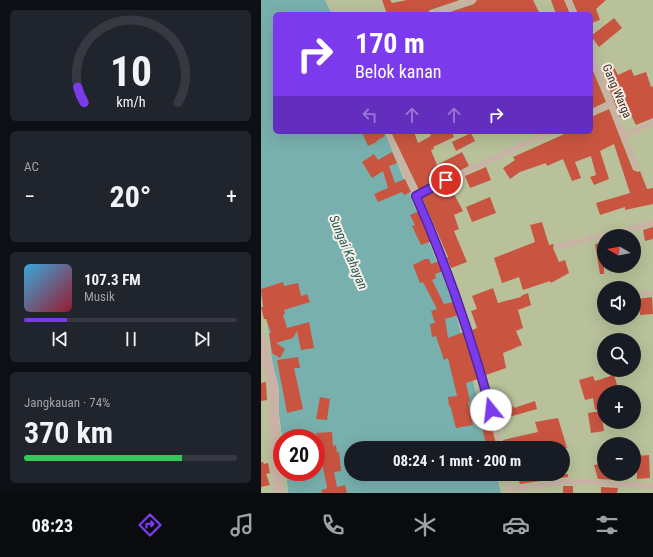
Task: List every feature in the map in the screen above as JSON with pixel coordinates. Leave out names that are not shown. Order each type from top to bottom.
[{"type":"street","points":[[261,338],[274,388],[274,422],[278,493]]},
{"type":"lane","points":[[437,12],[473,0]]},
{"type":"lane","points":[[568,0],[573,12]]},
{"type":"lane","name":"Gang Warga","points":[[593,60],[625,135],[637,168]]},
{"type":"lane","points":[[593,112],[611,104]]},
{"type":"lane","name":"Gang Warga","points":[[625,135],[653,122]]},
{"type":"lane","points":[[388,134],[439,247],[459,301],[499,441]]},
{"type":"lane","points":[[416,196],[446,180],[547,134]]},
{"type":"lane","points":[[557,247],[653,223]]},
{"type":"lane","points":[[641,295],[653,293]]},
{"type":"lane","points":[[507,481],[509,490],[515,492],[570,481],[653,486]]},
{"type":"green space","points":[[325,0],[653,0],[653,493],[501,493],[498,481],[570,481],[570,441],[488,441],[453,302],[386,134],[593,134],[593,12],[331,12]]},
{"type":"green space","points":[[261,296],[265,305],[281,429],[273,429],[273,481],[287,481],[288,493],[261,493]]},
{"type":"water","name":"Sungai Kahayan","points":[[261,0],[325,0],[331,12],[273,12],[273,134],[386,134],[453,302],[488,441],[344,441],[344,481],[498,481],[501,493],[288,493],[287,481],[325,481],[325,429],[281,429],[265,305],[261,296]]},
{"type":"building","points":[[382,0],[390,0],[392,3],[407,0],[460,0],[430,10],[428,12],[386,12]]},
{"type":"building","points":[[477,0],[533,0],[539,12],[450,12],[474,4]]},
{"type":"building","points":[[551,0],[564,0],[569,12],[555,12]]},
{"type":"building","points":[[572,0],[606,0],[596,9],[600,20],[593,22],[593,12],[577,12]]},
{"type":"building","points":[[614,18],[622,28],[599,47],[593,39],[593,34]]},
{"type":"building","points":[[612,64],[618,75],[631,69],[634,76],[646,72],[651,87],[653,86],[653,118],[636,125],[630,113],[620,117],[602,70]]},
{"type":"building","points":[[593,71],[606,102],[593,108]]},
{"type":"building","points":[[609,109],[633,170],[638,172],[640,171],[647,189],[653,188],[653,204],[625,210],[625,207],[600,215],[596,203],[630,193],[614,144],[600,151],[609,179],[594,185],[590,177],[596,175],[591,156],[575,162],[581,178],[572,181],[563,159],[547,166],[546,163],[520,172],[510,179],[503,168],[515,160],[513,157],[565,134],[593,134],[593,116]]},
{"type":"building","points":[[363,134],[384,134],[385,136],[376,141],[377,142],[368,146]]},
{"type":"building","points":[[392,134],[415,134],[418,143],[431,136],[430,134],[453,134],[454,137],[433,147],[434,149],[431,150],[437,165],[462,152],[469,166],[419,190]]},
{"type":"building","points":[[469,134],[472,134],[475,141],[456,151],[452,142]]},
{"type":"building","points":[[392,152],[397,163],[389,166],[395,183],[405,179],[411,192],[404,195],[402,192],[378,202],[374,194],[388,188],[383,171],[372,178],[362,162],[374,154],[378,160]]},
{"type":"building","points":[[486,167],[491,180],[470,188],[465,176]]},
{"type":"building","points":[[447,185],[451,195],[454,194],[463,211],[454,215],[459,229],[454,231],[467,262],[451,268],[447,258],[448,257],[422,197]]},
{"type":"building","points":[[490,197],[496,213],[472,222],[466,207]]},
{"type":"building","points":[[419,211],[432,241],[421,245],[412,226],[415,225],[410,215]]},
{"type":"building","points":[[542,222],[549,245],[554,244],[553,248],[559,262],[565,260],[569,273],[551,283],[550,281],[523,290],[519,277],[502,283],[494,258],[535,242],[530,225]]},
{"type":"building","points":[[653,227],[653,239],[645,241],[643,230]]},
{"type":"building","points":[[595,244],[597,244],[597,256]]},
{"type":"building","points":[[425,259],[429,259],[431,264],[440,261],[443,271],[435,274],[436,278],[432,280],[444,304],[454,302],[458,315],[445,319],[448,338],[464,332],[477,373],[478,379],[466,383],[473,425],[456,428],[450,405],[449,406],[448,397],[457,396],[448,358],[444,360],[436,336],[432,337],[430,324],[435,323],[431,311],[437,309],[423,282],[420,283],[413,265]]},
{"type":"building","points":[[283,282],[284,286],[298,283],[301,296],[307,294],[310,302],[284,310],[285,314],[283,315],[287,328],[309,322],[314,348],[301,350],[297,331],[293,338],[276,343],[285,349],[280,358],[272,353],[269,333],[271,333],[266,319],[264,319],[261,307],[263,307],[261,289]]},
{"type":"building","points":[[493,288],[498,303],[521,297],[528,293],[531,305],[518,310],[523,328],[516,331],[522,345],[503,353],[506,368],[486,375],[472,330],[477,328],[471,311],[477,309],[472,296]]},
{"type":"building","points":[[652,297],[653,314],[641,315],[641,299]]},
{"type":"building","points":[[298,357],[300,368],[294,368],[303,409],[287,413],[277,360]]},
{"type":"building","points":[[593,376],[595,381],[608,377],[615,377],[617,385],[597,385],[597,410],[595,410],[593,398],[585,400],[579,380]]},
{"type":"building","points":[[266,382],[267,400],[261,401],[261,383]]},
{"type":"building","points":[[320,397],[330,399],[327,420],[316,419]]},
{"type":"building","points":[[507,398],[509,408],[514,406],[514,408],[535,401],[537,409],[498,420],[494,400]]},
{"type":"building","points":[[597,412],[597,429],[604,429],[604,431],[591,433],[588,413]]},
{"type":"building","points":[[489,418],[495,441],[485,441],[480,419]]},
{"type":"building","points":[[558,418],[565,441],[503,441],[538,432],[535,422]]},
{"type":"building","points":[[325,432],[332,432],[333,446],[336,445],[337,453],[339,452],[341,471],[334,472],[337,487],[345,485],[347,493],[322,493],[321,490],[326,489],[327,487],[325,477]]},
{"type":"building","points":[[649,455],[650,478],[641,479],[641,456]]},
{"type":"building","points":[[261,462],[264,464],[268,463],[270,473],[266,474],[270,485],[261,487]]},
{"type":"building","points":[[597,464],[597,476],[594,465]]},
{"type":"building","points":[[519,481],[541,481],[520,484]]},
{"type":"building","points":[[563,486],[573,486],[573,493],[563,493]]},
{"type":"building","points":[[601,487],[618,488],[617,493],[601,493]]},
{"type":"route","points":[[446,180],[416,196],[439,247],[459,301],[491,410]]}]
